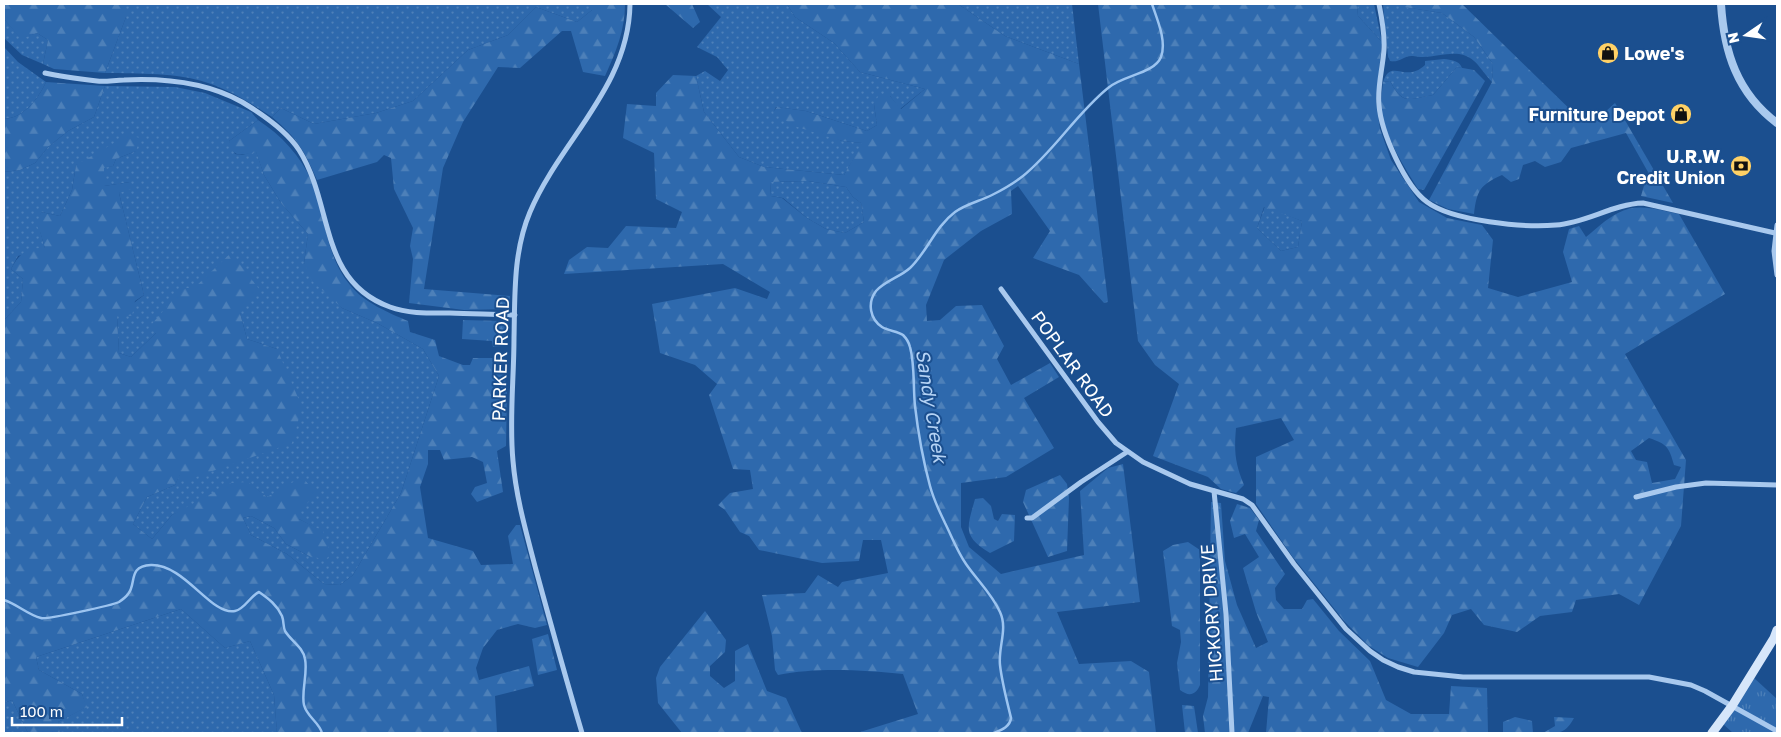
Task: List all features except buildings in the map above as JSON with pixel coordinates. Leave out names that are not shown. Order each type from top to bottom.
[{"type":"main road","points":[[1712,733],[1732,706],[1777,630]]},
{"type":"street","name":"PARKER ROAD","points":[[582,733],[528,541],[515,478],[511,436],[518,263],[525,224],[538,196],[583,126],[615,71],[626,40],[630,4]]},
{"type":"street","points":[[1380,4],[1384,37],[1379,97],[1380,118],[1388,142],[1400,166],[1415,190],[1427,202],[1444,210],[1473,219],[1528,226],[1571,223],[1631,203],[1643,203],[1775,233]]},
{"type":"street","points":[[1721,4],[1726,48],[1739,79],[1744,89],[1759,108],[1777,123]]},
{"type":"street","points":[[45,73],[98,81],[163,80],[189,83],[241,101],[275,125],[298,148],[312,176],[323,208],[333,249],[343,271],[361,290],[375,300],[402,310],[428,313],[515,315]]},
{"type":"street","points":[[1777,225],[1774,251],[1777,275]]},
{"type":"street","name":"POPLAR ROAD","points":[[1001,289],[1098,422],[1116,443],[1126,452],[1143,462],[1182,480],[1243,499],[1255,508],[1294,564],[1346,629],[1363,646],[1383,660],[1414,672],[1463,678],[1649,677],[1691,685],[1777,731]]},
{"type":"street","points":[[1027,518],[1032,518],[1080,482],[1126,452]]},
{"type":"street","points":[[1636,497],[1706,482],[1777,485]]},
{"type":"street","name":"HICKORY DRIVE","points":[[1214,491],[1226,614],[1232,733]]},
{"type":"green space","points":[[4,4],[126,4],[126,17],[105,73],[54,69],[43,64],[48,40],[37,33],[21,39],[4,19]]},
{"type":"green space","points":[[126,4],[592,4],[592,10],[577,22],[536,7],[508,35],[468,50],[413,101],[376,113],[314,124],[281,108],[272,117],[234,94],[196,79],[157,74],[105,73],[126,17]]},
{"type":"green space","points":[[592,4],[625,4],[625,14],[619,41],[605,76],[583,72],[571,31],[562,31],[520,68],[498,67],[463,122],[443,168],[424,289],[510,296],[509,309],[464,310],[409,303],[413,259],[410,246],[413,228],[394,189],[391,158],[384,155],[377,162],[317,180],[299,146],[272,117],[281,108],[314,124],[376,113],[413,101],[468,50],[508,35],[536,7],[577,22],[592,10]]},
{"type":"green space","points":[[665,4],[692,4],[700,22],[693,28]]},
{"type":"green space","points":[[707,4],[787,4],[795,17],[834,43],[860,72],[925,89],[900,109],[890,96],[874,104],[877,125],[867,131],[806,111],[776,107],[774,111],[842,141],[863,143],[844,175],[764,167],[739,157],[704,112],[696,76],[705,71],[720,81],[728,70],[717,57],[697,47],[721,17]]},
{"type":"green space","points":[[787,4],[958,4],[1005,36],[1079,64],[1108,302],[1104,303],[1079,275],[1033,258],[1050,231],[1018,186],[1011,191],[1012,214],[981,231],[944,260],[926,305],[927,321],[940,320],[956,306],[982,305],[1004,346],[997,359],[1011,385],[1050,363],[1059,377],[1024,398],[1054,448],[1006,477],[961,483],[961,527],[969,547],[1001,574],[1084,555],[1080,491],[1108,468],[1123,464],[1140,602],[1057,612],[1079,664],[1131,661],[1149,672],[1156,733],[857,733],[918,714],[903,674],[856,670],[824,670],[778,675],[775,670],[772,636],[762,595],[805,593],[818,575],[838,587],[842,582],[888,573],[881,540],[863,540],[859,561],[822,563],[759,550],[749,536],[740,532],[725,510],[718,505],[730,493],[753,489],[750,470],[733,469],[709,395],[717,384],[695,365],[660,353],[652,304],[735,288],[767,299],[770,292],[723,264],[564,274],[569,260],[587,247],[608,248],[626,226],[676,228],[682,212],[656,199],[654,153],[623,138],[627,104],[656,106],[656,93],[673,75],[696,76],[704,112],[739,157],[764,167],[844,175],[862,143],[842,141],[794,126],[773,112],[777,107],[806,111],[867,131],[877,125],[874,104],[879,95],[890,96],[901,109],[925,89],[860,72],[834,43],[795,17]],"holes":[[[808,181],[846,187],[853,197],[861,203],[864,222],[845,233],[826,229],[807,218],[782,198],[771,196],[770,182]]]},
{"type":"green space","points":[[958,4],[1072,4],[1079,64],[1005,36]]},
{"type":"green space","points":[[1098,4],[1357,4],[1358,16],[1382,42],[1376,101],[1380,129],[1391,160],[1419,202],[1447,218],[1482,225],[1493,240],[1488,288],[1518,297],[1572,282],[1563,252],[1569,229],[1579,226],[1586,237],[1618,213],[1640,207],[1679,214],[1725,294],[1625,354],[1686,460],[1681,526],[1639,605],[1619,594],[1576,600],[1572,612],[1540,616],[1517,632],[1484,625],[1471,609],[1452,615],[1444,633],[1418,667],[1388,658],[1369,646],[1345,622],[1292,556],[1256,504],[1256,457],[1294,440],[1281,418],[1236,428],[1236,457],[1244,485],[1236,493],[1221,489],[1208,477],[1153,456],[1179,384],[1155,365],[1138,341]],"holes":[[[1264,207],[1302,221],[1298,247],[1281,251],[1257,228]],[[1649,438],[1664,444],[1671,454],[1674,465],[1681,467],[1675,479],[1652,483],[1647,462],[1636,460],[1631,451]]]},
{"type":"green space","points":[[1357,4],[1374,4],[1382,42],[1358,16]]},
{"type":"green space","points":[[1383,4],[1404,4],[1405,7],[1442,13],[1474,37],[1493,64],[1492,82],[1474,61],[1461,55],[1410,56],[1397,61],[1390,61]]},
{"type":"green space","points":[[1404,4],[1462,4],[1582,121],[1593,123],[1615,103],[1673,203],[1641,196],[1648,172],[1626,133],[1571,148],[1561,162],[1545,167],[1535,161],[1523,165],[1519,179],[1511,182],[1502,175],[1484,185],[1481,189],[1478,194],[1474,214],[1448,209],[1429,200],[1492,82],[1493,64],[1474,37],[1442,13],[1404,7]]},
{"type":"green space","points":[[4,19],[21,38],[37,33],[48,40],[43,64],[22,55],[4,38]]},
{"type":"green space","points":[[4,47],[18,62],[46,82],[39,95],[29,107],[18,115],[4,119]]},
{"type":"green space","points":[[1444,59],[1457,62],[1462,68],[1457,67],[1433,95],[1407,99],[1399,94],[1390,81],[1383,82],[1390,71],[1411,72],[1425,65],[1425,61]]},
{"type":"green space","points":[[1457,67],[1474,70],[1485,81],[1424,190],[1418,189],[1397,153],[1384,124],[1381,106],[1383,82],[1390,81],[1399,94],[1407,99],[1433,95]]},
{"type":"green space","points":[[46,82],[105,86],[94,117],[68,131],[48,147],[35,163],[20,170],[4,172],[4,119],[18,115],[30,106]]},
{"type":"green space","points":[[105,86],[175,87],[205,93],[251,112],[258,120],[229,141],[235,154],[242,155],[256,151],[264,175],[281,203],[308,234],[304,263],[342,308],[377,323],[423,349],[439,376],[401,493],[353,575],[340,585],[324,584],[287,554],[251,535],[243,518],[251,516],[274,528],[286,544],[311,557],[323,532],[299,519],[299,511],[267,497],[248,483],[172,515],[152,539],[133,524],[147,497],[175,485],[180,474],[277,349],[247,339],[240,313],[156,333],[131,357],[119,353],[117,316],[144,295],[119,193],[130,182],[104,186],[104,167],[113,166],[116,159],[136,151],[76,165],[72,190],[60,216],[41,212],[40,231],[45,248],[18,256],[11,269],[23,279],[21,302],[4,320],[4,172],[20,170],[35,163],[48,147],[68,131],[94,117]]},
{"type":"green space","points":[[258,120],[275,132],[302,163],[317,195],[335,261],[355,291],[377,306],[408,321],[410,332],[435,340],[439,356],[463,365],[470,365],[473,358],[501,358],[507,390],[506,446],[497,451],[503,492],[477,502],[471,494],[475,487],[487,483],[483,462],[472,457],[444,460],[440,450],[428,450],[428,464],[420,487],[428,538],[473,551],[481,565],[513,564],[508,536],[516,525],[520,525],[547,625],[535,628],[518,624],[497,630],[483,648],[476,668],[479,680],[529,666],[534,686],[495,696],[497,733],[277,733],[274,695],[250,641],[225,648],[181,609],[36,657],[39,670],[82,694],[87,707],[58,722],[60,733],[28,733],[12,700],[4,703],[4,320],[21,302],[23,279],[11,269],[24,252],[45,248],[37,226],[41,212],[60,216],[72,190],[76,165],[128,135],[140,138],[136,151],[116,159],[113,166],[104,168],[104,186],[130,182],[131,189],[119,193],[144,295],[135,301],[132,316],[117,316],[119,353],[131,357],[156,333],[151,325],[183,288],[194,288],[231,253],[259,289],[240,313],[247,339],[277,349],[302,407],[292,443],[187,480],[180,475],[175,485],[147,497],[133,524],[152,539],[172,515],[231,483],[248,482],[267,497],[302,477],[317,494],[299,511],[299,519],[323,531],[331,554],[326,559],[311,557],[286,544],[274,528],[251,516],[243,518],[251,535],[287,554],[324,584],[340,585],[353,575],[401,493],[439,376],[423,349],[377,323],[342,308],[312,281],[304,263],[308,234],[281,203],[264,175],[256,152],[238,154],[230,147],[229,141]]},
{"type":"green space","points":[[808,181],[846,187],[853,197],[861,203],[864,222],[845,233],[826,229],[807,218],[783,198],[771,196],[770,182]]},
{"type":"green space","points":[[1265,206],[1302,221],[1298,247],[1281,251],[1257,228]]},
{"type":"green space","points":[[463,320],[501,321],[508,324],[505,346],[493,347],[492,341],[462,339]]},
{"type":"green space","points":[[1060,475],[1067,484],[1069,498],[1067,551],[1048,557],[1023,502],[1026,490]]},
{"type":"green space","points":[[983,498],[991,506],[994,519],[998,521],[1002,514],[1015,515],[1014,541],[990,553],[975,541],[969,530],[975,499]]},
{"type":"green space","points":[[1211,502],[1221,503],[1225,561],[1237,605],[1256,648],[1268,642],[1256,612],[1243,568],[1259,557],[1245,534],[1234,538],[1230,521],[1237,504],[1250,508],[1259,520],[1256,531],[1285,574],[1275,588],[1276,600],[1284,609],[1302,609],[1307,600],[1313,599],[1339,631],[1370,661],[1386,700],[1411,714],[1449,714],[1451,686],[1487,688],[1488,733],[1266,733],[1269,697],[1263,696],[1248,733],[1205,733],[1203,716],[1208,697]]},
{"type":"green space","points":[[1188,542],[1200,550],[1200,685],[1192,694],[1180,690],[1177,663],[1181,642],[1180,630],[1172,626],[1163,551],[1173,545]]},
{"type":"green space","points":[[181,609],[225,648],[250,641],[274,695],[277,733],[60,733],[58,722],[86,707],[82,694],[39,670],[36,657]]},
{"type":"green space","points":[[705,611],[726,640],[725,652],[710,666],[710,676],[724,688],[735,681],[735,651],[748,644],[767,691],[786,698],[802,733],[682,733],[658,703],[656,678],[660,667]]},
{"type":"green space","points":[[548,634],[557,670],[538,675],[532,639]]},
{"type":"green space","points":[[1754,678],[1777,699],[1777,733],[1733,733],[1723,724]]},
{"type":"green space","points":[[12,700],[28,733],[4,733],[4,703]]},
{"type":"green space","points":[[1182,705],[1194,706],[1198,733],[1185,733]]},
{"type":"green space","points":[[1515,717],[1532,721],[1533,733],[1503,733],[1503,722]]},
{"type":"green space","points":[[1554,717],[1574,718],[1565,730],[1543,733],[1555,726]]},
{"type":"waterway","name":"Sandy Creek","points":[[994,733],[1007,726],[1011,718],[1000,665],[1003,631],[1002,618],[993,599],[960,554],[933,496],[919,436],[915,406],[913,361],[909,344],[903,335],[878,324],[872,315],[871,301],[876,291],[916,262],[936,232],[955,212],[996,193],[1019,179],[1035,166],[1096,98],[1114,84],[1145,71],[1157,63],[1163,51],[1163,44],[1161,30],[1152,4]]},
{"type":"waterway","name":"Sandy Creek","points":[[4,600],[41,618],[93,609],[119,602],[131,590],[136,572],[143,566],[151,565],[175,572],[217,606],[226,610],[239,610],[259,592],[278,609],[282,616],[285,631],[304,655],[306,664],[303,694],[304,705],[322,733]]},
{"type":"place","name":"Lowe's","points":[[1608,53]]},
{"type":"place","name":"Furniture Depot","points":[[1681,114]]},
{"type":"place","name":"U.R.W. Credit Union","points":[[1741,166]]}]
